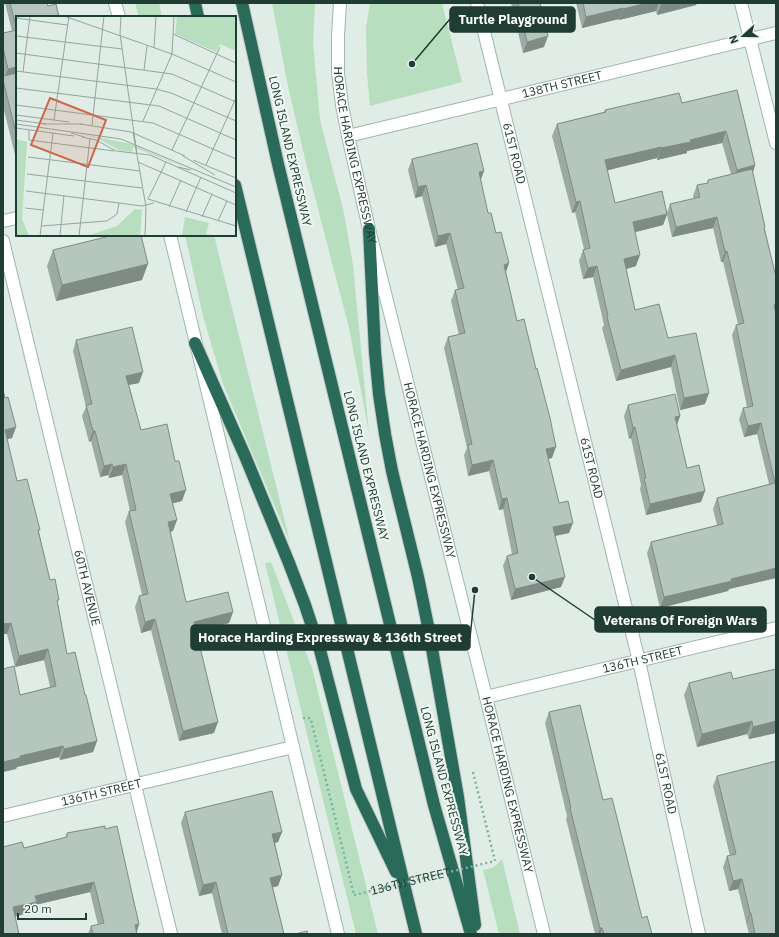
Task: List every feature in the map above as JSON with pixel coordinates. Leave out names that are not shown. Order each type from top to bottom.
[{"type":"highway","points":[[195,3],[198,16]]},
{"type":"highway","name":"LONG ISLAND EXPRESSWAY","points":[[242,3],[280,172],[430,790],[471,934]]},
{"type":"highway","points":[[236,189],[416,934]]},
{"type":"highway","points":[[369,229],[375,352],[385,434],[392,471],[418,577],[428,626],[458,797],[476,934]]},
{"type":"highway","points":[[195,343],[245,456],[304,605],[320,650],[356,789],[406,895]]},
{"type":"street","points":[[115,3],[119,16]]},
{"type":"street","name":"HORACE HARDING EXPRESSWAY","points":[[340,3],[338,74],[348,136],[369,229],[544,934]]},
{"type":"street","name":"61ST ROAD","points":[[477,3],[639,661],[699,934]]},
{"type":"street","points":[[741,3],[776,142]]},
{"type":"street","name":"138TH STREET","points":[[348,136],[776,33]]},
{"type":"street","points":[[3,221],[16,218]]},
{"type":"street","points":[[170,236],[338,934]]},
{"type":"street","name":"60TH AVENUE","points":[[3,241],[171,934]]},
{"type":"street","name":"136TH STREET","points":[[486,697],[776,628]]},
{"type":"street","name":"136TH STREET","points":[[3,816],[293,747]]},
{"type":"path","name":"136TH STREET","points":[[301,718],[310,718],[311,720],[354,895],[496,861],[473,770]]},
{"type":"green space","points":[[135,3],[159,3],[162,16],[139,16]]},
{"type":"green space","points":[[272,3],[315,3],[313,42],[320,120],[344,213],[353,265],[369,433],[349,328],[304,155],[288,86]]},
{"type":"green space","points":[[370,3],[442,3],[462,82],[370,106],[367,74],[366,28]]},
{"type":"green space","points":[[185,236],[214,236],[290,542],[223,384],[203,316]]},
{"type":"green space","points":[[271,562],[312,668],[378,934],[356,934],[265,563]]},
{"type":"green space","points":[[502,859],[520,934],[499,934],[483,870],[494,867]]},
{"type":"building","points":[[10,3],[47,3],[48,6],[56,4],[59,16],[16,16],[16,26]]},
{"type":"building","points":[[518,3],[540,3],[548,36],[527,42]]},
{"type":"building","points":[[583,3],[647,3],[586,17]]},
{"type":"building","points":[[16,30],[16,67],[8,69],[3,48],[3,33]]},
{"type":"building","points":[[16,73],[16,133],[3,80],[3,76]]},
{"type":"building","points":[[737,90],[755,165],[737,170],[726,131],[690,140],[691,142],[661,147],[605,160],[615,203],[662,191],[667,214],[633,222],[640,255],[624,259],[635,310],[659,304],[668,338],[696,333],[709,393],[684,398],[675,355],[621,370],[607,317],[597,266],[588,268],[583,250],[590,248],[580,201],[576,202],[557,124],[606,112],[605,110],[679,93],[682,103]]},
{"type":"building","points":[[477,143],[484,171],[479,172],[488,213],[491,213],[496,233],[501,232],[509,263],[504,265],[517,321],[524,319],[550,418],[556,447],[546,449],[559,503],[568,501],[573,523],[553,527],[565,577],[515,589],[507,556],[518,553],[507,498],[502,499],[493,460],[472,465],[468,445],[472,444],[448,337],[465,333],[455,290],[464,288],[450,233],[438,236],[426,185],[418,187],[412,159]]},
{"type":"building","points":[[752,169],[776,277],[776,304],[774,305],[776,314],[776,568],[731,579],[732,581],[664,597],[651,542],[723,524],[717,498],[775,483],[761,423],[748,426],[743,408],[753,406],[736,325],[744,323],[727,251],[725,252],[717,217],[676,227],[670,204],[700,197],[697,185],[708,183],[708,180]]},
{"type":"building","points":[[110,236],[141,236],[148,264],[62,285],[53,250]]},
{"type":"building","points":[[132,327],[143,372],[126,376],[141,430],[167,424],[175,461],[179,461],[186,490],[170,494],[177,520],[168,522],[186,602],[228,592],[233,612],[194,622],[218,722],[183,731],[155,619],[145,622],[139,596],[148,594],[129,511],[136,510],[126,464],[113,467],[112,464],[104,466],[95,431],[93,431],[86,405],[92,404],[76,340]]},
{"type":"building","points":[[3,390],[5,398],[8,397],[16,427],[5,430],[17,481],[27,479],[40,530],[38,530],[50,580],[55,579],[59,600],[57,600],[67,654],[75,652],[97,741],[64,749],[63,746],[20,756],[20,758],[3,762],[3,669],[14,666],[20,695],[56,686],[48,649],[19,656],[11,623],[3,624]]},
{"type":"building","points":[[675,394],[680,416],[675,417],[687,468],[699,465],[705,491],[650,504],[635,427],[633,428],[628,405]]},
{"type":"building","points":[[776,669],[776,721],[753,727],[752,721],[702,734],[689,683],[731,672],[733,679]]},
{"type":"building","points":[[580,705],[603,800],[612,798],[642,918],[647,916],[652,934],[604,934],[602,928],[600,928],[570,808],[549,712]]},
{"type":"building","points":[[776,761],[776,934],[755,934],[742,879],[733,881],[727,856],[736,854],[717,776]]},
{"type":"building","points":[[272,791],[282,832],[272,834],[282,875],[270,878],[284,934],[228,934],[216,882],[203,885],[185,812]]},
{"type":"building","points":[[105,826],[105,829],[117,826],[139,924],[135,925],[137,934],[93,934],[91,926],[104,923],[94,882],[35,896],[37,902],[13,907],[19,934],[3,934],[3,847],[22,842],[24,848],[67,837],[67,833]]},
{"type":"building","points":[[307,931],[308,934],[295,934]]},
{"type":"place","name":"Turtle Playground","points":[[412,64]]},
{"type":"place","name":"Veterans Of Foreign Wars","points":[[532,577]]},
{"type":"place","name":"Horace Harding Expressway & 136th Street","points":[[475,590]]}]
